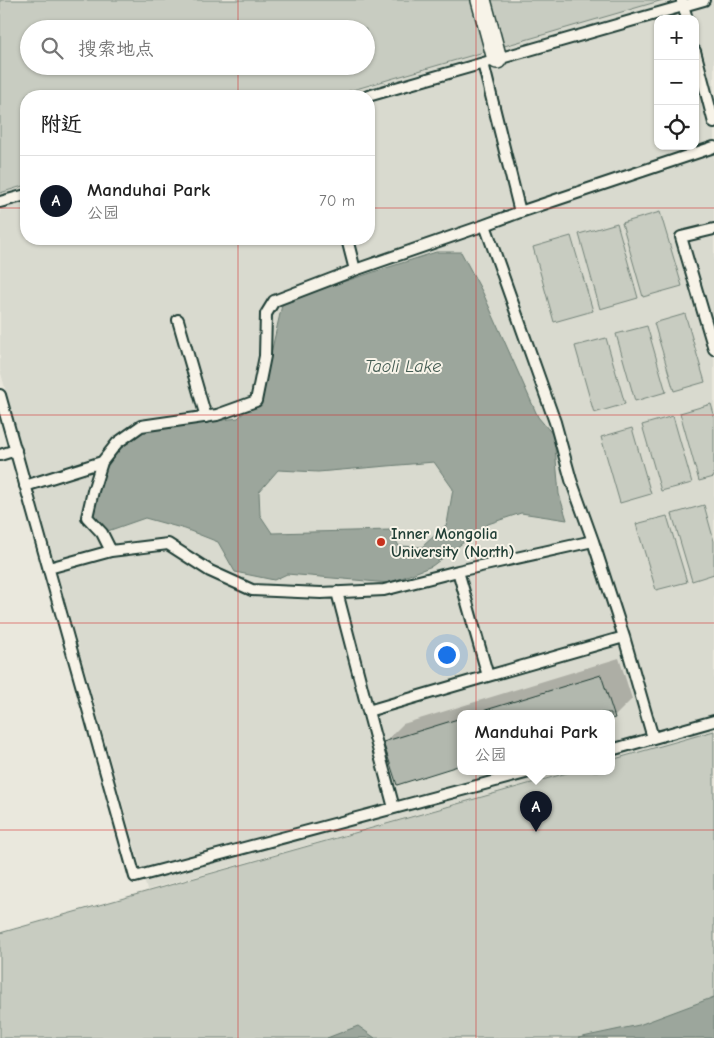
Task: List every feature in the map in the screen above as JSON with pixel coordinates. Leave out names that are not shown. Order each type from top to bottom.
[{"type":"street","points":[[480,0],[490,61]]},
{"type":"lane","points":[[375,94],[682,3],[704,0]]},
{"type":"lane","points":[[682,3],[686,15]]},
{"type":"lane","points":[[697,60],[714,123]]},
{"type":"lane","points":[[490,61],[520,212]]},
{"type":"lane","points":[[111,551],[102,533],[87,517],[92,491],[102,462],[117,443],[142,426],[217,415],[256,401],[265,356],[266,314],[274,301],[355,270],[520,212],[714,147]]},
{"type":"lane","points":[[0,202],[20,197]]},
{"type":"lane","points":[[484,225],[555,422],[571,480],[624,637],[653,738]]},
{"type":"lane","points":[[714,229],[682,237],[714,348]]},
{"type":"lane","points":[[349,245],[355,270]]},
{"type":"lane","points":[[178,320],[206,417]]},
{"type":"lane","points":[[0,395],[135,877],[518,775]]},
{"type":"lane","points":[[0,455],[16,450]]},
{"type":"lane","points":[[25,486],[102,462]]},
{"type":"lane","points":[[49,568],[111,551],[168,544],[210,571],[252,590],[337,592],[384,590],[458,571],[593,541]]},
{"type":"lane","points":[[458,571],[488,676]]},
{"type":"lane","points":[[337,592],[394,808]]},
{"type":"lane","points":[[368,711],[624,637]]},
{"type":"lane","points":[[615,749],[714,721]]},
{"type":"shaded area","name":"Inner Mongolia University (North)","points":[[0,0],[714,0],[714,731],[615,759],[615,710],[457,710],[457,775],[558,775],[147,890],[0,370]]},
{"type":"shaded area","points":[[0,0],[663,0],[353,90],[20,90],[20,187],[0,193]]},
{"type":"shaded area","points":[[660,212],[682,286],[643,297],[622,223]]},
{"type":"shaded area","points":[[617,223],[638,298],[600,309],[579,234]]},
{"type":"shaded area","points":[[571,236],[593,311],[554,322],[533,247]]},
{"type":"shaded area","points":[[685,314],[705,382],[674,391],[654,323]]},
{"type":"shaded area","points":[[647,326],[666,392],[635,401],[616,334]]},
{"type":"shaded area","points":[[606,338],[625,404],[594,413],[575,346]]},
{"type":"shaded area","points":[[711,404],[714,414],[714,477],[699,481],[680,413]]},
{"type":"shaded area","points":[[673,416],[692,483],[661,491],[642,425]]},
{"type":"shaded area","points":[[632,428],[651,494],[620,503],[601,437]]},
{"type":"shaded area","points":[[704,505],[714,541],[714,574],[692,581],[672,514]]},
{"type":"shaded area","points":[[667,516],[687,582],[656,590],[636,524]]},
{"type":"shaded area","points":[[714,731],[714,1038],[0,1038],[0,933],[560,775],[615,775],[615,759]]},
{"type":"water","name":"Taoli Lake","points":[[436,252],[461,252],[483,293],[538,417],[554,436],[559,494],[567,520],[521,513],[488,524],[432,566],[389,583],[287,574],[274,580],[235,572],[218,542],[185,529],[145,518],[102,533],[87,517],[93,491],[121,444],[150,427],[238,418],[261,397],[282,305],[324,288]],"holes":[[[434,462],[453,489],[447,524],[422,547],[399,546],[390,530],[272,533],[260,515],[259,492],[278,470],[318,472]]]},
{"type":"water","points":[[714,997],[714,1038],[578,1038],[639,1025]]},
{"type":"water","points":[[358,1026],[375,1038],[327,1038]]},
{"type":"building","points":[[601,675],[612,710],[486,710]]},
{"type":"building","points":[[457,719],[457,766],[397,785],[383,742]]},
{"type":"place","name":"Inner Mongolia University (North)","points":[[381,542]]},
{"type":"place","name":"Manduhai Park","points":[[536,832]]}]
